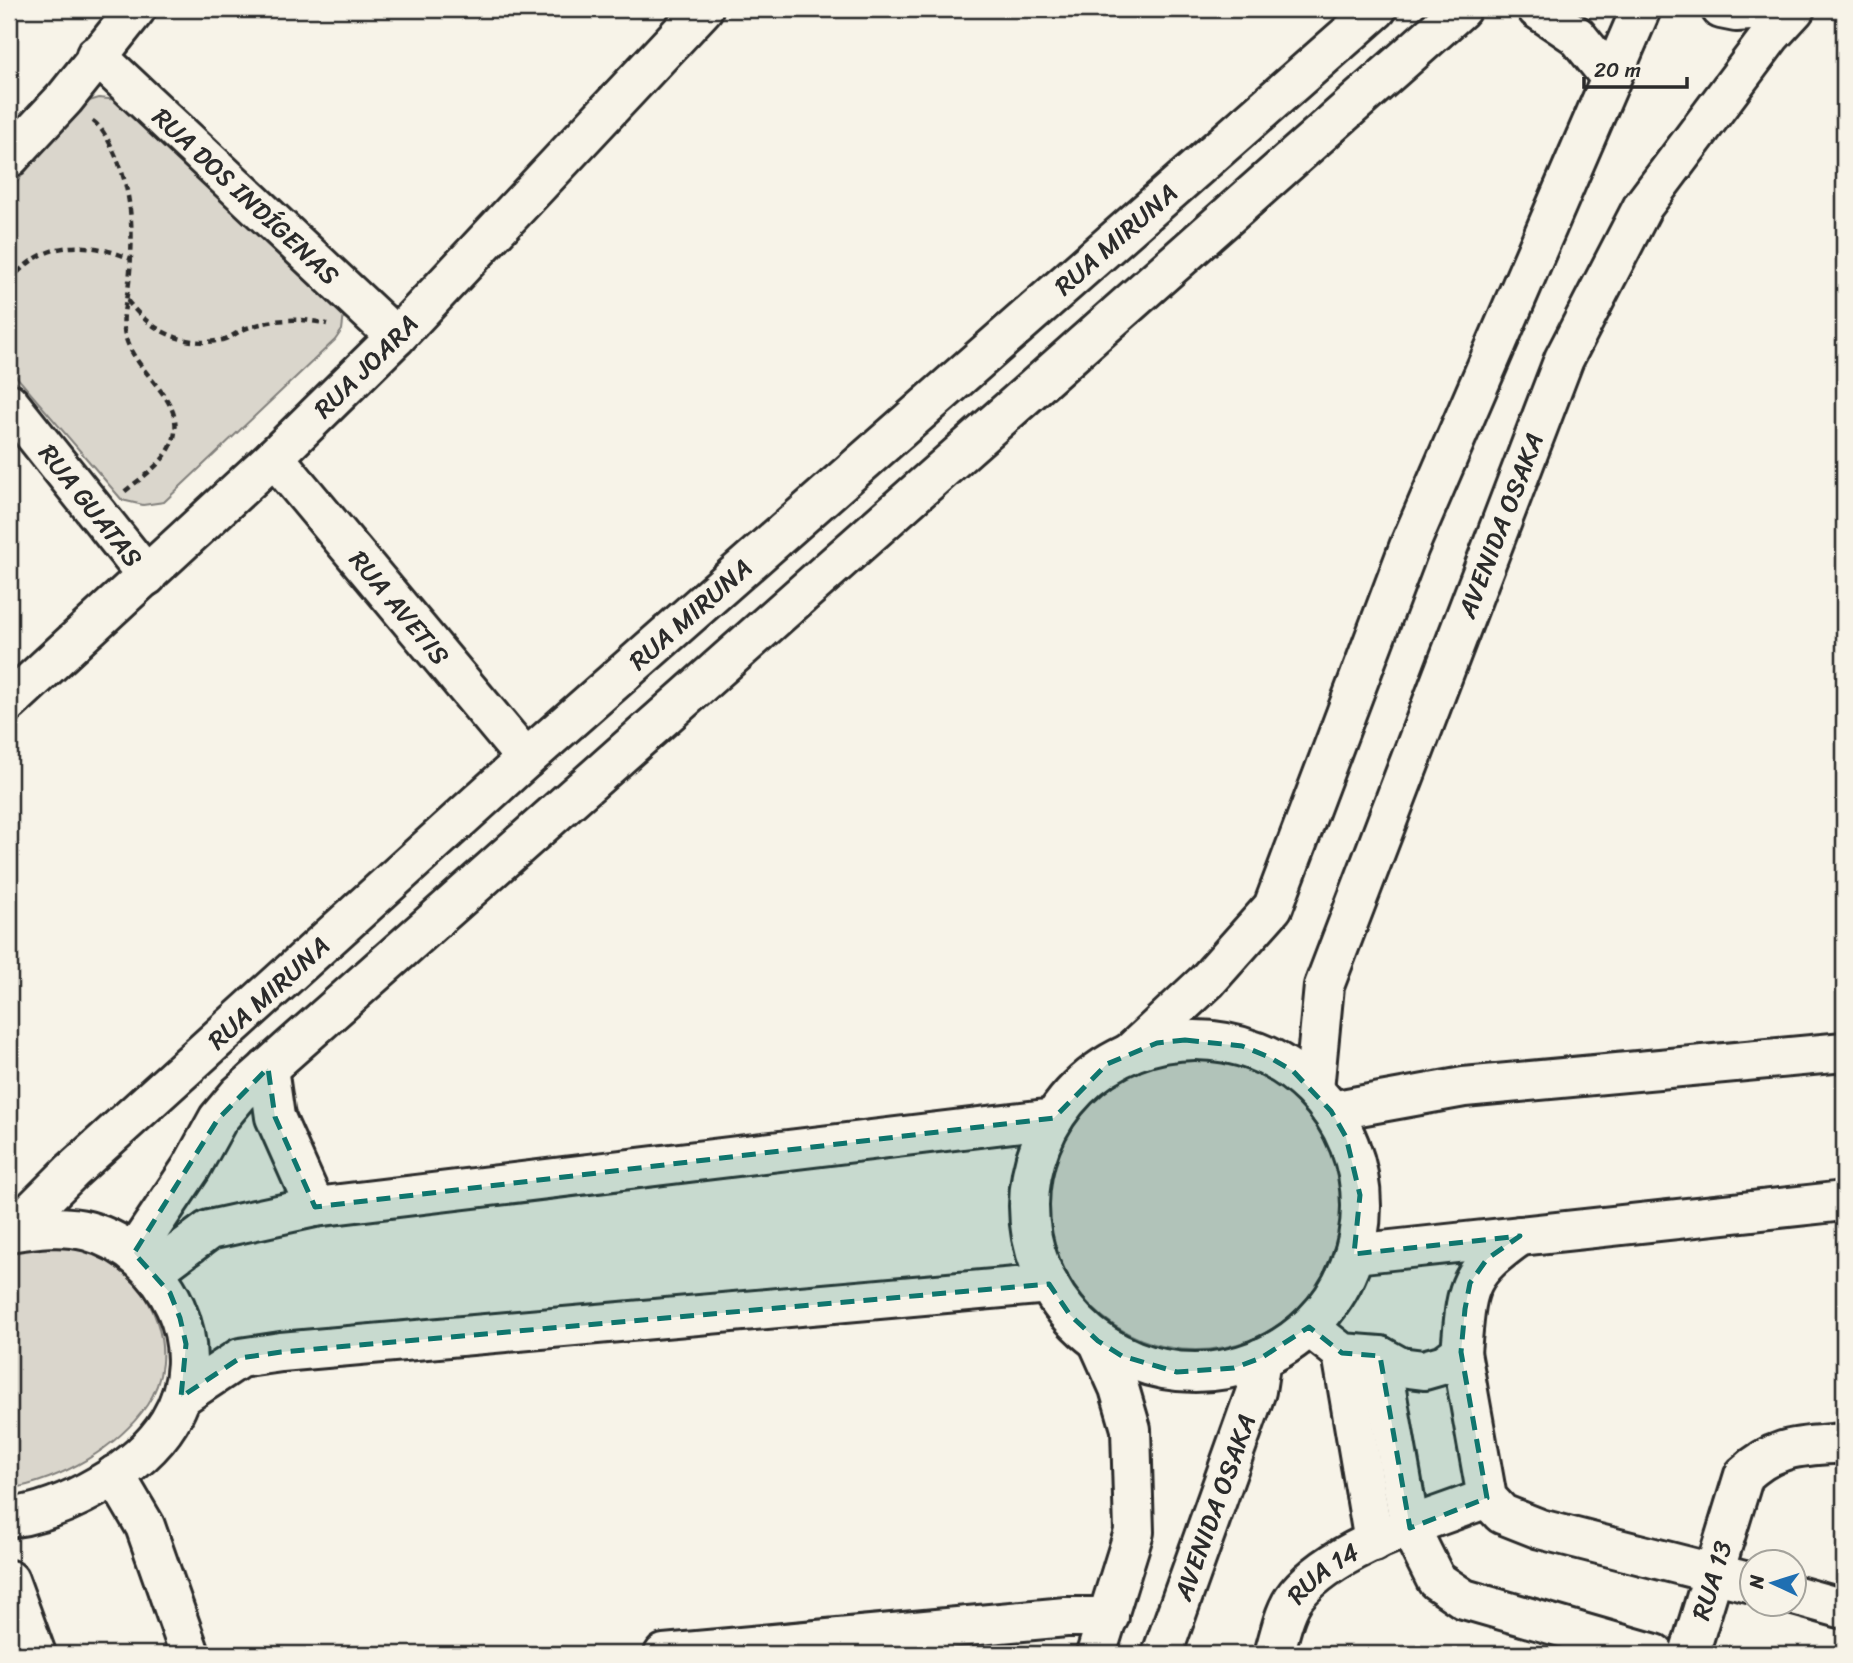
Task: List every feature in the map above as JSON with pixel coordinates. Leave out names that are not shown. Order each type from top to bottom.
[{"type":"street","points":[[9,158],[65,98],[96,55],[136,9]]},
{"type":"street","name":"RUA JOARA","points":[[9,702],[274,457],[387,346],[703,9]]},
{"type":"street","name":"RUA MIRUNA","points":[[144,1262],[218,1119],[239,1094],[1461,9]]},
{"type":"street","points":[[1537,9],[1577,36],[1610,78]]},
{"type":"street","points":[[1130,1053],[1157,1044],[1185,1040],[1242,1046],[1269,1056],[1323,1101],[1346,1137],[1360,1195],[1360,1224],[1354,1254],[1343,1280],[1309,1327],[1261,1358],[1216,1371],[1177,1371],[1131,1359],[1098,1341],[1070,1315],[1049,1284],[1037,1258],[1029,1200],[1032,1171],[1054,1118],[1087,1079],[1130,1053],[1207,981],[1273,907],[1409,547],[1642,9]]},
{"type":"street","points":[[1721,9],[1736,12],[1778,9]]},
{"type":"street","name":"AVENIDA OSAKA","points":[[1323,1101],[1324,986],[1564,359],[1643,206],[1771,35],[1794,9]]},
{"type":"street","name":"RUA MIRUNA","points":[[11,1232],[72,1171],[526,759],[1354,17]]},
{"type":"street","name":"RUA DOS INDÍGENAS","points":[[96,55],[387,346]]},
{"type":"street","name":"RUA GUATAS","points":[[9,403],[147,576]]},
{"type":"street","name":"RUA AVETIS","points":[[274,457],[526,759]]},
{"type":"street","points":[[1323,1101],[1844,1052]]},
{"type":"street","points":[[268,1068],[275,1117],[315,1208]]},
{"type":"street","points":[[144,1262],[209,1230],[315,1208],[1054,1118]]},
{"type":"street","points":[[1354,1254],[1844,1200]]},
{"type":"street","points":[[9,1518],[50,1509],[83,1495],[115,1475],[143,1452],[169,1423],[180,1397],[186,1371],[186,1343],[180,1318],[170,1293],[144,1262],[111,1239],[85,1231],[45,1227],[11,1232]]},
{"type":"street","points":[[1520,1236],[1487,1259],[1470,1283],[1461,1352],[1487,1497],[1502,1514],[1540,1529],[1738,1579]]},
{"type":"street","points":[[180,1397],[240,1358],[281,1352],[1049,1284]]},
{"type":"street","points":[[1309,1327],[1342,1353],[1380,1356],[1400,1367],[1423,1370],[1444,1364],[1461,1352]]},
{"type":"street","points":[[1096,1654],[1135,1532],[1131,1429],[1119,1388],[1098,1341]]},
{"type":"street","points":[[1342,1353],[1374,1542]]},
{"type":"street","points":[[1380,1356],[1410,1528],[1436,1580],[1464,1599],[1655,1654]]},
{"type":"street","name":"AVENIDA OSAKA","points":[[1162,1654],[1256,1391],[1261,1358]]},
{"type":"street","name":"RUA 13","points":[[1689,1654],[1744,1475],[1764,1457],[1789,1448],[1844,1443]]},
{"type":"street","points":[[115,1475],[145,1526],[190,1654]]},
{"type":"street","name":"RUA 14","points":[[1274,1654],[1284,1619],[1296,1595],[1321,1573],[1374,1542],[1487,1497]]},
{"type":"street","points":[[9,1580],[36,1654]]},
{"type":"street","points":[[1808,1599],[1844,1609]]},
{"type":"street","points":[[664,1654],[1066,1617],[1109,1617]]},
{"type":"path","points":[[65,98],[98,124],[113,149],[131,202],[131,259],[123,323],[128,346],[139,367],[170,404],[175,418],[176,433],[171,447],[162,459],[100,514]]},
{"type":"path","points":[[9,282],[24,263],[69,247],[101,248],[131,259]]},
{"type":"path","points":[[127,299],[156,328],[183,339],[225,339],[263,323],[304,320],[387,346]]},
{"type":"highlighted area","points":[[1185,1040],[1242,1046],[1269,1057],[1293,1071],[1331,1111],[1346,1137],[1360,1195],[1354,1254],[1520,1236],[1487,1259],[1470,1283],[1465,1309],[1461,1352],[1487,1498],[1410,1528],[1380,1356],[1342,1353],[1309,1327],[1261,1358],[1234,1368],[1177,1372],[1122,1356],[1098,1341],[1070,1315],[1049,1284],[281,1352],[240,1358],[181,1397],[186,1344],[180,1318],[170,1293],[134,1253],[218,1119],[268,1068],[275,1117],[315,1207],[1054,1118],[1107,1064],[1157,1043]]},
{"type":"shaded area","points":[[99,98],[118,100],[345,306],[342,330],[335,340],[164,502],[143,505],[122,500],[9,368],[9,191],[72,116],[86,102]]},
{"type":"shaded area","points":[[1196,1054],[1225,1057],[1253,1065],[1290,1088],[1310,1108],[1333,1145],[1341,1173],[1344,1202],[1341,1231],[1333,1259],[1310,1296],[1290,1316],[1253,1339],[1225,1347],[1196,1350],[1167,1347],[1139,1339],[1102,1316],[1082,1296],[1059,1259],[1051,1231],[1048,1202],[1051,1173],[1059,1145],[1082,1108],[1102,1088],[1139,1065],[1167,1057]]},
{"type":"shaded area","points":[[44,1244],[94,1252],[119,1267],[135,1282],[148,1300],[157,1321],[162,1342],[162,1364],[157,1385],[147,1405],[135,1421],[104,1449],[48,1478],[9,1489],[9,1249]]}]
